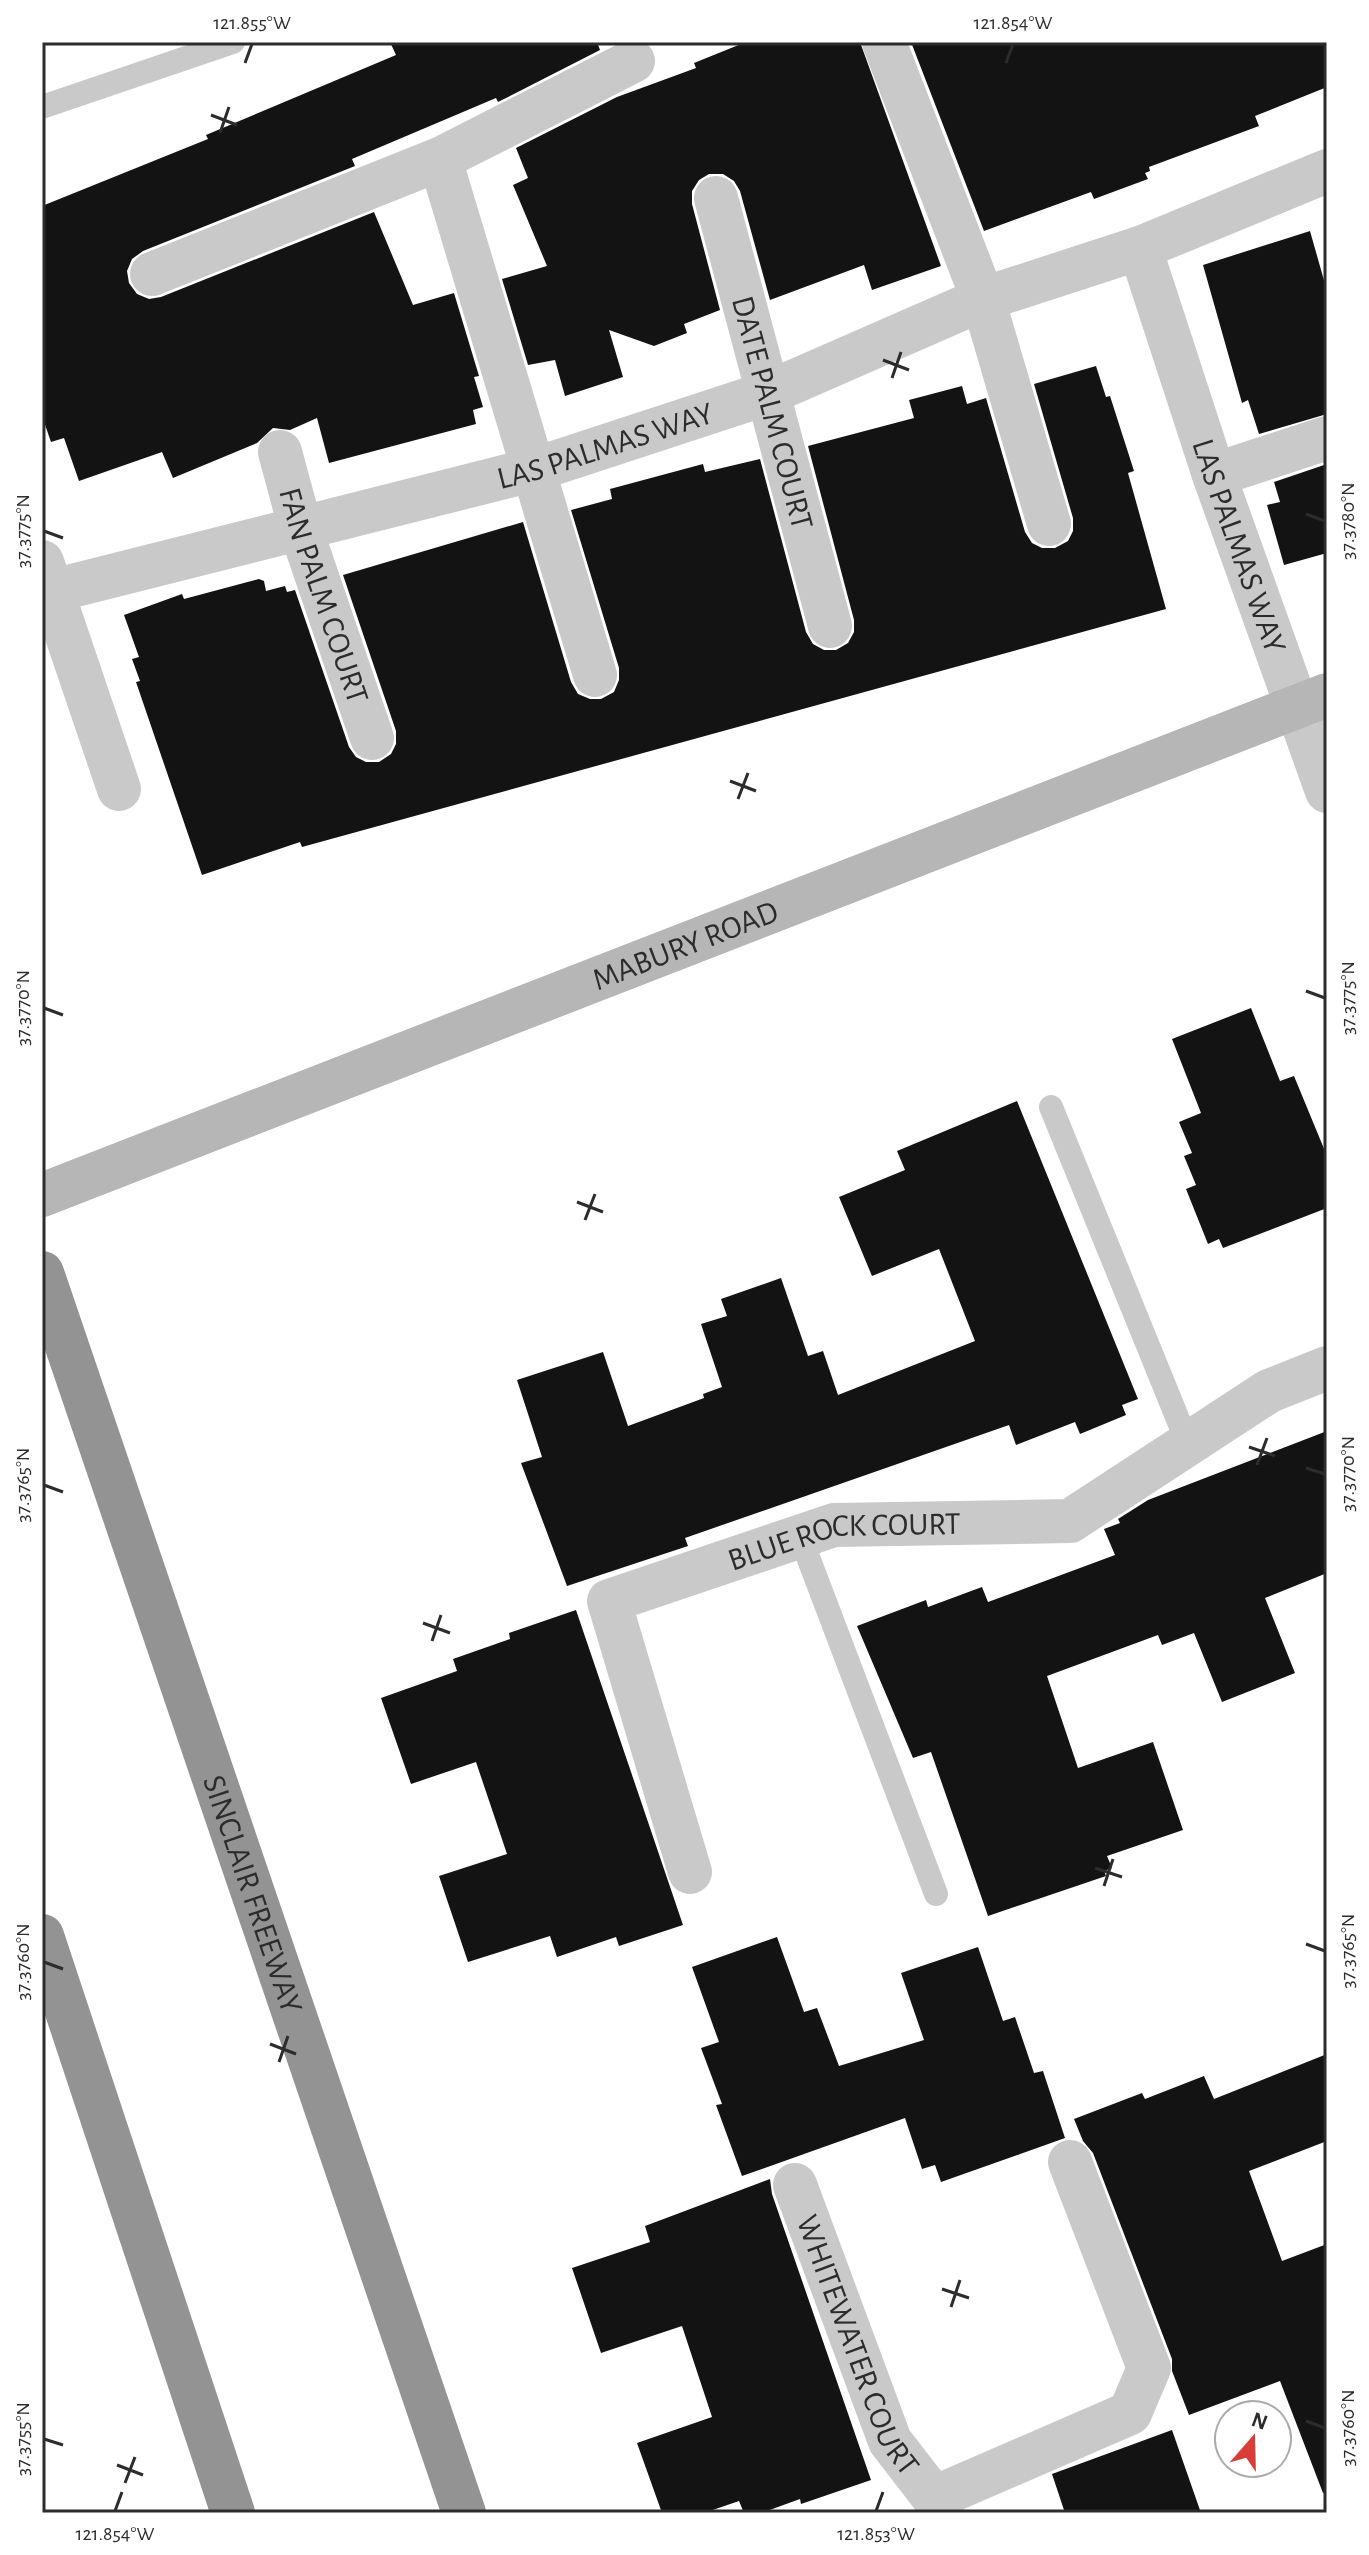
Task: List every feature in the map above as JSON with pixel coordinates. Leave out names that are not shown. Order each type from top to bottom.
[{"type":"highway","name":"SINCLAIR FREEWAY","points":[[42,1273],[464,2513]]},
{"type":"highway","points":[[42,1936],[233,2513]]},
{"type":"main road","name":"MABURY ROAD","points":[[42,1195],[1312,701]]},
{"type":"street","points":[[884,42],[983,299],[1049,524]]},
{"type":"street","points":[[152,274],[440,159],[633,61]]},
{"type":"street","points":[[440,159],[536,469],[595,675]]},
{"type":"street","name":"LAS PALMAS WAY","points":[[119,789],[47,577],[301,530],[536,469],[768,393],[983,299],[1140,248],[1327,171]]},
{"type":"street","name":"DATE PALM COURT","points":[[716,198],[830,626]]},
{"type":"street","name":"LAS PALMAS WAY","points":[[1140,248],[1214,475],[1312,701],[1327,791]]},
{"type":"street","points":[[1214,475],[1327,438]]},
{"type":"street","name":"FAN PALM COURT","points":[[280,452],[301,530],[372,738]]},
{"type":"street","name":"BLUE ROCK COURT","points":[[690,1872],[609,1601],[834,1525],[1070,1521],[1269,1391],[1327,1368]]},
{"type":"street","name":"WHITEWATER COURT","points":[[795,2185],[890,2441],[938,2505],[1130,2413],[1149,2368],[1070,2162]]},
{"type":"lane","points":[[42,107],[233,42]]},
{"type":"lane","points":[[1051,1107],[1188,1444]]},
{"type":"lane","points":[[800,1536],[936,1894]]},
{"type":"building","points":[[390,42],[597,42],[600,50],[498,102],[496,98],[352,159],[355,166],[143,251],[132,259],[127,271],[129,283],[137,294],[149,299],[161,297],[374,212],[413,305],[454,293],[479,376],[474,377],[483,407],[473,410],[476,424],[329,463],[317,418],[290,430],[273,428],[257,443],[173,478],[162,452],[79,481],[64,438],[51,442],[42,416],[42,206],[208,139],[206,135],[396,55]]},
{"type":"building","points":[[746,42],[860,42],[941,266],[872,290],[864,265],[770,300],[740,191],[734,181],[723,174],[709,174],[699,180],[692,191],[692,204],[720,310],[684,324],[687,333],[654,346],[609,330],[623,377],[565,396],[555,360],[528,365],[502,279],[547,266],[513,185],[528,178],[516,148],[617,97],[696,68],[694,63]]},
{"type":"building","points":[[911,42],[1327,42],[1327,87],[1255,116],[1259,126],[1149,167],[1150,171],[1145,173],[1148,179],[1094,199],[1091,192],[984,231]]},
{"type":"building","points":[[1310,231],[1327,291],[1327,414],[1259,434],[1248,400],[1242,403],[1203,265]]},
{"type":"building","points":[[1096,366],[1106,397],[1110,396],[1134,471],[1128,473],[1166,609],[302,847],[300,842],[202,875],[136,682],[140,681],[132,659],[139,657],[124,615],[182,594],[184,599],[259,579],[264,581],[266,591],[285,586],[287,592],[295,590],[349,747],[356,757],[366,762],[379,762],[391,754],[396,744],[396,731],[343,575],[523,522],[571,682],[578,694],[601,699],[614,692],[619,680],[619,668],[571,510],[612,499],[610,489],[703,464],[705,472],[760,459],[806,632],[813,644],[824,650],[836,650],[848,643],[854,632],[854,620],[808,446],[914,418],[909,400],[962,386],[967,404],[986,398],[1025,532],[1032,543],[1042,548],[1055,548],[1068,541],[1073,531],[1073,518],[1034,384]]},
{"type":"building","points":[[1327,464],[1327,553],[1284,565],[1267,505],[1280,502],[1274,482]]},
{"type":"building","points":[[1251,1008],[1280,1081],[1294,1076],[1327,1156],[1327,1208],[1223,1248],[1219,1239],[1208,1244],[1186,1189],[1196,1185],[1184,1156],[1192,1153],[1179,1122],[1201,1113],[1172,1039]]},
{"type":"building","points":[[1017,1101],[1138,1399],[1122,1405],[1126,1415],[1080,1434],[1075,1422],[1016,1445],[1009,1425],[685,1538],[688,1546],[567,1586],[521,1463],[542,1457],[517,1380],[603,1352],[628,1426],[704,1398],[703,1394],[722,1387],[701,1324],[727,1316],[721,1299],[781,1278],[808,1356],[823,1351],[838,1395],[975,1341],[939,1249],[872,1276],[839,1197],[905,1170],[897,1151]]},
{"type":"building","points":[[1327,1431],[1327,1573],[1265,1598],[1295,1673],[1222,1702],[1194,1633],[1162,1645],[1158,1635],[1047,1676],[1078,1768],[1153,1742],[1183,1830],[1107,1856],[1112,1868],[1104,1871],[1106,1876],[988,1916],[931,1752],[913,1758],[857,1626],[926,1600],[928,1607],[982,1587],[988,1602],[1115,1555],[1104,1529],[1120,1523],[1118,1519],[1148,1500]]},
{"type":"building","points":[[576,1610],[683,1925],[619,1946],[616,1937],[557,1957],[550,1936],[468,1962],[439,1876],[507,1854],[476,1762],[411,1784],[381,1698],[457,1671],[453,1659],[510,1639],[509,1633]]},
{"type":"building","points":[[777,1937],[804,2012],[817,2008],[839,2066],[924,2040],[901,1973],[978,1947],[1003,2021],[1015,2017],[1034,2073],[1043,2071],[1065,2138],[941,2182],[935,2165],[922,2169],[905,2118],[742,2176],[716,2105],[722,2104],[701,2048],[719,2042],[692,1967]]},
{"type":"building","points":[[1327,2054],[1327,2141],[1249,2171],[1282,2261],[1327,2244],[1327,2492],[1323,2493],[1293,2415],[1293,2399],[1287,2399],[1280,2381],[1232,2399],[1213,2399],[1213,2406],[1189,2415],[1172,2371],[1172,2359],[1093,2153],[1083,2141],[1074,2119],[1142,2093],[1145,2099],[1204,2076],[1214,2099]]},
{"type":"building","points":[[770,2179],[772,2194],[871,2480],[801,2504],[800,2499],[761,2513],[744,2513],[739,2501],[704,2513],[662,2513],[637,2443],[712,2417],[682,2326],[601,2353],[572,2268],[650,2242],[645,2226]]},
{"type":"building","points":[[1172,2430],[1201,2513],[1065,2513],[1052,2474]]}]
